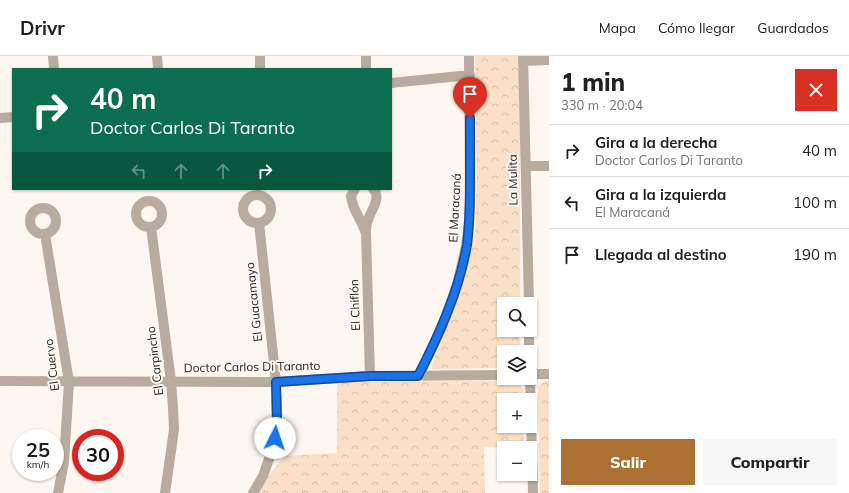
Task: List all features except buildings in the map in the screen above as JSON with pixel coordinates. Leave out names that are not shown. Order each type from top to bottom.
[{"type":"street","points":[[53,56],[54,68]]},
{"type":"street","points":[[157,56],[158,68]]},
{"type":"street","points":[[260,56],[260,68]]},
{"type":"street","points":[[366,56],[366,68]]},
{"type":"street","name":"El Maracaná","points":[[418,376],[441,329],[457,285],[466,246],[470,204],[469,56]]},
{"type":"street","points":[[523,58],[549,60]]},
{"type":"street","name":"La Mulita","points":[[523,58],[529,297]]},
{"type":"street","points":[[392,83],[470,75]]},
{"type":"street","points":[[0,118],[12,117]]},
{"type":"street","points":[[526,166],[549,166]]},
{"type":"street","name":"El Chiflón","points":[[354,190],[350,196],[366,233]]},
{"type":"street","name":"El Chiflón","points":[[370,376],[366,233],[368,220],[376,204],[377,197],[374,190]]},
{"type":"street","name":"El Guacamayo","points":[[253,493],[263,476],[275,438],[277,423],[276,382],[259,223]]},
{"type":"street","name":"El Carpincho","points":[[151,227],[171,381],[173,408],[174,429],[165,493]]},
{"type":"street","name":"El Cuervo","points":[[45,234],[69,382],[64,462],[58,493]]},
{"type":"street","points":[[537,374],[549,374]]},
{"type":"street","name":"Doctor Carlos Di Taranto","points":[[0,381],[276,382],[370,376],[497,375]]},
{"type":"street","points":[[530,385],[533,493]]},
{"type":"green space","points":[[475,56],[520,56],[520,297],[497,297],[497,337],[520,337],[520,345],[497,345],[497,368],[430,369],[453,313],[475,233],[477,174]]},
{"type":"green space","points":[[497,381],[497,385],[521,385],[524,393],[497,393],[497,433],[524,433],[523,441],[497,441],[497,446],[484,447],[485,493],[257,493],[284,456],[337,453],[337,382]]},
{"type":"green space","points":[[549,381],[549,493],[540,493],[538,387],[541,383]]},
{"type":"route","points":[[275,438],[277,423],[276,382],[370,376],[418,376],[441,329],[457,285],[466,246],[470,204],[470,118]]}]
